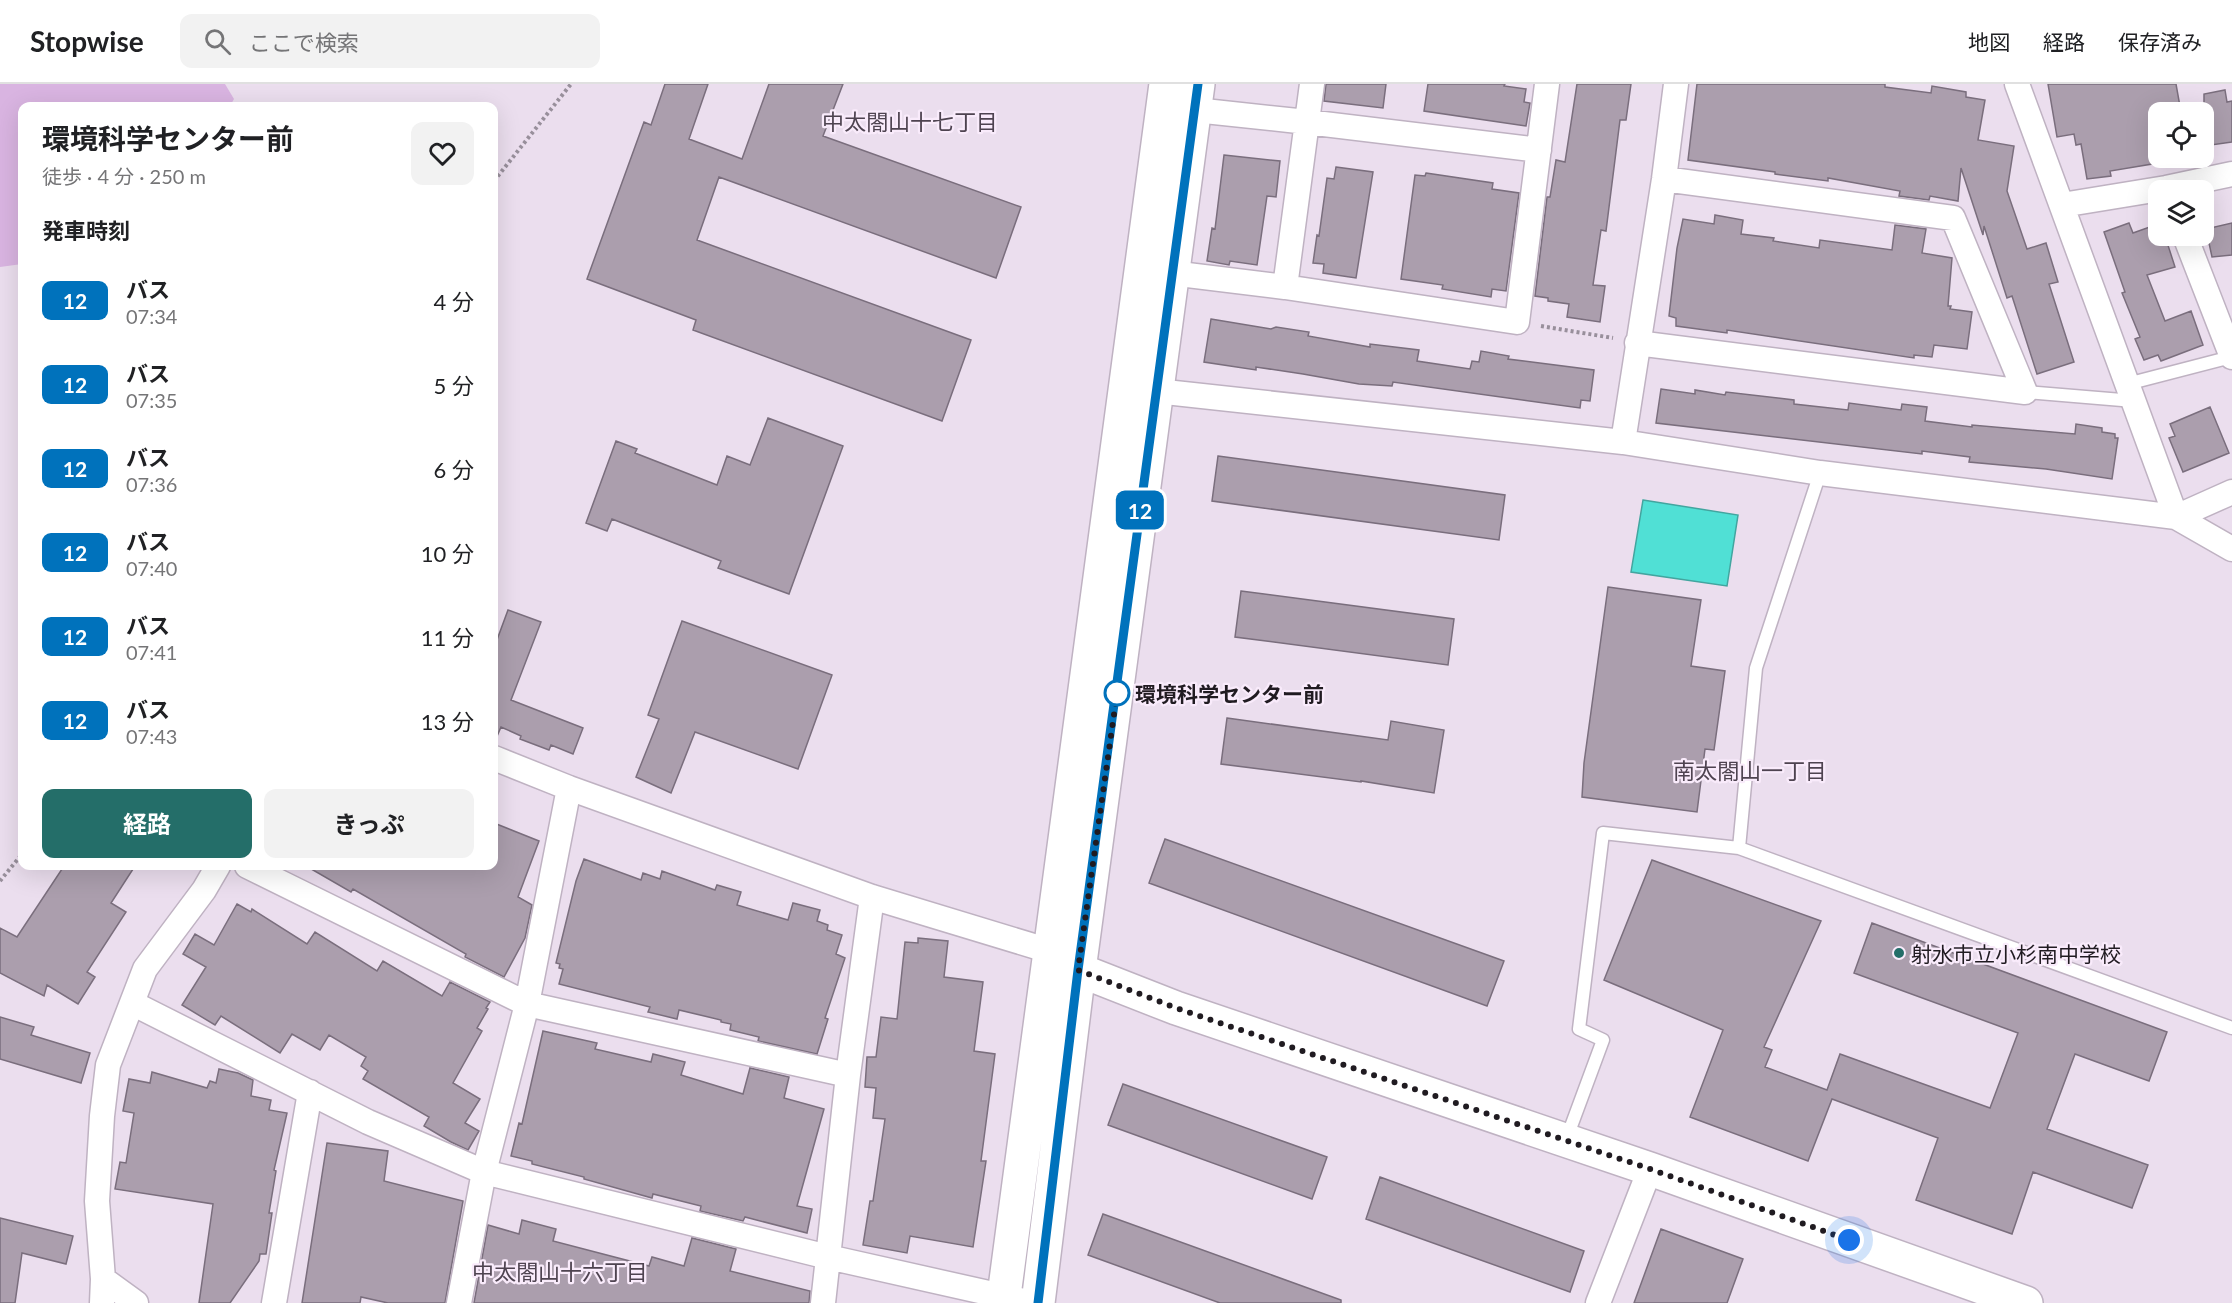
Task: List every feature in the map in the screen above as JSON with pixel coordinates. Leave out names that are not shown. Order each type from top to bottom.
[{"type":"street","points":[[132,1003],[368,1122],[484,1172],[1013,1300],[1050,951],[1166,84]]},
{"type":"street","points":[[1285,287],[1312,84]]},
{"type":"street","points":[[1171,273],[1285,287],[1516,322],[1547,84]]},
{"type":"street","points":[[1623,442],[1664,179],[1676,84]]},
{"type":"street","points":[[2017,84],[2176,517]]},
{"type":"street","points":[[1038,1303],[1078,970],[1196,97],[1307,122],[1539,150]]},
{"type":"street","points":[[2206,180],[2232,174]]},
{"type":"street","points":[[1637,343],[2025,392],[1953,218],[1664,179]]},
{"type":"street","points":[[2062,205],[2148,192]]},
{"type":"street","points":[[2189,246],[2231,357]]},
{"type":"street","points":[[1156,391],[1623,442],[1820,473],[2176,517],[2232,549]]},
{"type":"street","points":[[2176,517],[2232,492]]},
{"type":"street","points":[[498,760],[569,788],[872,897],[1050,951],[1078,970],[1176,1008],[1650,1169],[2026,1303]]},
{"type":"street","points":[[459,1303],[484,1172],[527,1004],[569,788]]},
{"type":"street","points":[[102,1303],[103,1279],[97,1201],[102,1116],[108,1065],[145,969],[204,890],[216,870]]},
{"type":"street","points":[[255,870],[527,1004],[848,1074]]},
{"type":"street","points":[[823,1303],[848,1074],[872,897]]},
{"type":"street","points":[[274,1303],[310,1092]]},
{"type":"street","points":[[1598,1303],[1650,1169]]},
{"type":"street","points":[[103,1279],[136,1303]]},
{"type":"lane","points":[[2025,392],[2131,393],[2231,357]]},
{"type":"lane","points":[[1739,848],[1755,668],[1820,473]]},
{"type":"lane","points":[[1566,1141],[1603,1040],[1579,1029],[1603,833],[1739,848],[2232,1028]]},
{"type":"path","points":[[498,176],[571,84]]},
{"type":"path","points":[[1516,322],[1637,343]]},
{"type":"path","points":[[0,881],[18,859]]},
{"type":"shaded area","points":[[0,84],[225,84],[234,99],[232,102],[18,102],[18,265],[0,267]]},
{"type":"shaded area","points":[[1643,500],[1738,515],[1727,586],[1631,572]]},
{"type":"building","points":[[665,84],[708,84],[689,139],[742,159],[769,84],[843,84],[823,136],[1021,207],[996,278],[719,177],[697,240],[971,340],[942,421],[693,330],[696,320],[587,279],[644,122],[651,125]]},
{"type":"building","points":[[1326,84],[1386,84],[1383,108],[1324,101]]},
{"type":"building","points":[[1428,84],[1505,84],[1504,86],[1526,89],[1524,102],[1530,103],[1526,126],[1424,111]]},
{"type":"building","points":[[1577,84],[1631,84],[1626,120],[1620,120],[1606,231],[1601,230],[1593,285],[1605,286],[1600,322],[1567,317],[1569,304],[1548,301],[1548,298],[1535,296],[1547,197],[1550,197],[1556,160],[1565,162]]},
{"type":"building","points":[[1697,84],[1885,84],[1885,87],[1931,93],[1932,86],[1966,92],[1966,97],[1985,100],[1978,140],[2014,146],[2007,191],[2027,249],[2046,243],[2058,282],[2049,284],[2074,362],[2037,374],[2012,296],[2007,298],[1984,226],[1983,235],[1961,168],[1958,201],[1930,196],[1929,200],[1899,196],[1900,191],[1828,178],[1828,181],[1688,160]]},
{"type":"building","points":[[2048,84],[2176,84],[2179,102],[2148,102],[2148,165],[2110,171],[2111,176],[2087,179],[2081,144],[2076,145],[2074,134],[2057,137]]},
{"type":"building","points":[[2225,90],[2227,102],[2232,101],[2232,142],[2214,145],[2214,102],[2204,102],[2204,94]]},
{"type":"building","points":[[1224,155],[1280,161],[1276,197],[1267,196],[1257,265],[1230,261],[1229,265],[1207,261],[1212,228],[1215,229]]},
{"type":"building","points":[[1336,167],[1373,172],[1356,278],[1323,273],[1324,264],[1313,263],[1327,178],[1334,179]]},
{"type":"building","points":[[1426,173],[1493,183],[1492,189],[1519,193],[1506,291],[1492,289],[1491,297],[1442,289],[1443,285],[1401,279],[1415,175],[1425,176]]},
{"type":"building","points":[[1715,215],[1743,220],[1741,234],[1774,238],[1773,241],[1819,248],[1820,240],[1892,250],[1895,225],[1926,229],[1922,253],[1952,258],[1948,306],[1951,306],[1950,309],[1972,312],[1967,349],[1934,345],[1932,357],[1914,355],[1914,358],[1727,330],[1727,333],[1676,326],[1676,318],[1669,316],[1683,219],[1714,224]]},
{"type":"building","points":[[2129,223],[2133,233],[2148,228],[2148,246],[2168,246],[2175,267],[2147,275],[2165,321],[2191,311],[2203,345],[2161,361],[2158,355],[2144,360],[2135,339],[2140,337],[2122,293],[2125,292],[2104,232]]},
{"type":"building","points":[[2232,223],[2232,255],[2212,257],[2210,246],[2214,246],[2214,227]]},
{"type":"building","points":[[1211,319],[1271,329],[1276,327],[1309,332],[1308,336],[1370,347],[1370,344],[1419,350],[1417,361],[1470,369],[1472,361],[1479,362],[1481,351],[1509,356],[1508,359],[1594,370],[1590,401],[1581,400],[1580,408],[1393,382],[1392,386],[1359,384],[1256,367],[1256,370],[1204,362]]},
{"type":"building","points":[[1661,389],[1695,394],[1695,390],[1725,395],[1726,392],[1794,400],[1794,404],[1848,410],[1849,403],[1901,410],[1902,404],[1927,407],[1925,421],[1972,427],[1972,425],[2075,434],[2076,424],[2102,428],[2102,432],[2115,434],[2115,438],[2118,438],[2112,479],[2046,469],[1969,462],[1970,457],[1922,451],[1922,454],[1656,423]]},
{"type":"building","points":[[2210,407],[2229,453],[2183,472],[2169,438],[2175,436],[2170,424]]},
{"type":"building","points":[[768,418],[843,446],[789,594],[718,568],[721,561],[612,519],[607,531],[586,523],[616,441],[637,449],[635,453],[717,485],[727,456],[750,465]]},
{"type":"building","points":[[1218,456],[1505,495],[1499,540],[1212,501]]},
{"type":"building","points":[[1608,587],[1701,600],[1691,666],[1725,671],[1714,750],[1705,749],[1697,812],[1582,797],[1584,763]]},
{"type":"building","points":[[1241,591],[1454,619],[1448,665],[1235,637]]},
{"type":"building","points":[[508,610],[541,622],[511,700],[583,728],[573,754],[551,745],[549,750],[520,739],[521,736],[501,727],[498,734],[498,637]]},
{"type":"building","points":[[682,621],[832,675],[798,769],[695,732],[671,793],[636,777],[659,719],[648,715]]},
{"type":"building","points":[[1227,718],[1388,740],[1391,721],[1444,730],[1434,793],[1361,781],[1221,764]]},
{"type":"building","points":[[498,825],[539,841],[518,897],[532,905],[525,938],[504,977],[465,957],[466,954],[353,889],[351,892],[313,870],[498,870]]},
{"type":"building","points":[[1165,839],[1504,961],[1487,1006],[1149,883]]},
{"type":"building","points":[[584,859],[641,880],[643,873],[660,879],[662,871],[715,890],[717,885],[741,892],[737,905],[788,920],[793,903],[820,910],[817,921],[828,925],[827,930],[842,935],[836,954],[845,958],[825,1018],[828,1019],[817,1054],[758,1041],[759,1037],[730,1030],[731,1024],[721,1022],[721,1020],[679,1010],[677,1019],[648,1012],[650,1007],[559,984],[563,969],[559,968],[560,964],[556,963],[576,881]]},
{"type":"building","points":[[1652,860],[1821,921],[1764,1047],[1772,1050],[1765,1067],[1827,1090],[1840,1054],[1990,1108],[2018,1033],[1854,973],[1872,923],[2167,1032],[2149,1081],[2075,1054],[2047,1129],[2148,1165],[2132,1208],[2033,1172],[2012,1234],[1916,1200],[1938,1138],[1832,1099],[1808,1161],[1690,1117],[1723,1030],[1604,980]]},
{"type":"building","points":[[61,870],[132,870],[111,903],[126,912],[87,972],[95,977],[78,1004],[47,985],[44,996],[0,973],[0,928],[17,937]]},
{"type":"building","points":[[237,904],[251,912],[252,909],[307,944],[315,932],[377,971],[383,961],[442,996],[450,982],[490,1002],[477,1028],[482,1031],[453,1083],[480,1099],[465,1123],[479,1131],[468,1150],[424,1126],[429,1117],[363,1079],[368,1071],[361,1066],[366,1057],[329,1035],[320,1050],[292,1034],[280,1053],[221,1016],[215,1025],[182,1005],[206,967],[183,954],[195,934],[214,945]]},
{"type":"building","points":[[918,938],[948,941],[944,977],[983,982],[974,1051],[995,1054],[981,1161],[986,1161],[973,1247],[910,1236],[907,1253],[863,1245],[870,1201],[873,1201],[885,1119],[873,1118],[876,1088],[865,1087],[867,1057],[876,1057],[881,1017],[897,1019],[905,942],[918,943]]},
{"type":"building","points":[[0,1017],[34,1027],[31,1035],[90,1053],[81,1083],[0,1059]]},
{"type":"building","points":[[543,1031],[597,1043],[595,1049],[651,1062],[653,1054],[685,1062],[681,1075],[743,1094],[750,1068],[789,1077],[784,1098],[824,1109],[797,1206],[812,1209],[807,1233],[745,1217],[743,1221],[700,1211],[701,1206],[653,1194],[652,1198],[511,1156],[519,1123],[522,1124]]},
{"type":"building","points":[[219,1069],[238,1073],[253,1080],[251,1096],[271,1100],[269,1110],[287,1113],[274,1170],[276,1171],[269,1213],[272,1213],[266,1254],[260,1254],[259,1261],[230,1303],[199,1303],[213,1204],[115,1189],[120,1162],[126,1163],[134,1113],[123,1111],[129,1079],[150,1083],[152,1072],[207,1088],[210,1081],[216,1083]]},
{"type":"building","points":[[1123,1084],[1327,1157],[1312,1199],[1108,1125]]},
{"type":"building","points":[[327,1143],[388,1151],[384,1181],[463,1201],[445,1303],[388,1303],[361,1297],[360,1303],[302,1303]]},
{"type":"building","points":[[1380,1177],[1584,1251],[1570,1292],[1366,1219]]},
{"type":"building","points":[[1103,1214],[1341,1300],[1341,1303],[1220,1303],[1088,1255]]},
{"type":"building","points":[[0,1218],[73,1236],[66,1264],[22,1253],[15,1303],[0,1303]]},
{"type":"building","points":[[522,1220],[556,1229],[553,1241],[649,1266],[652,1257],[684,1266],[692,1238],[736,1249],[730,1271],[810,1291],[809,1303],[474,1303],[488,1225],[519,1234]]},
{"type":"building","points":[[1661,1229],[1743,1259],[1727,1303],[1634,1303]]},
{"type":"bus line","name":"12","points":[[1038,1303],[1078,970],[1198,84]]},
{"type":"place","name":"環境科学センター前","points":[[1117,693]]},
{"type":"place","name":"射水市立小杉南中学校","points":[[1899,953]]},
{"type":"district","name":"中太閤山十七丁目","points":[[910,121]]},
{"type":"district","name":"南太閤山一丁目","points":[[1750,770]]},
{"type":"district","name":"中太閤山十六丁目","points":[[560,1271]]},
{"type":"route","points":[[1117,693],[1078,970],[1176,1008],[1650,1169],[1849,1240]]}]
